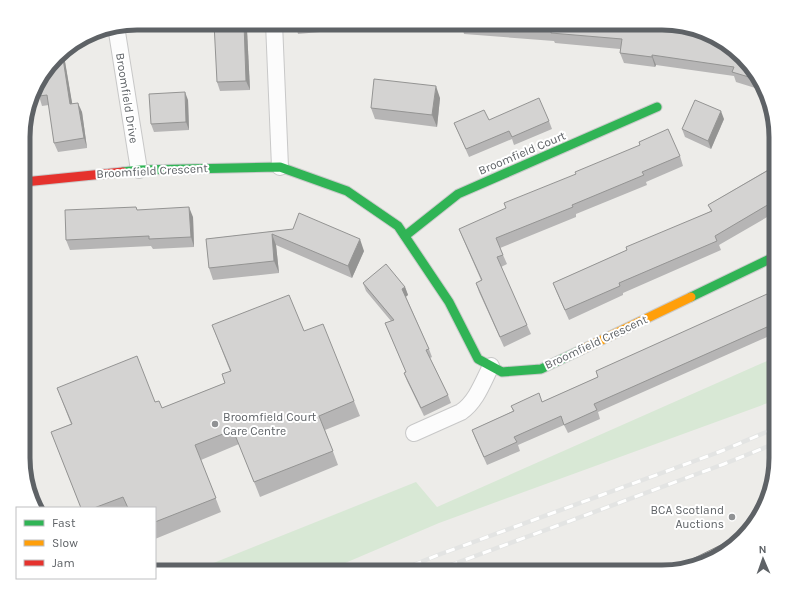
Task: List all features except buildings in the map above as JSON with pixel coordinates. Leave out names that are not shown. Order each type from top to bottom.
[{"type":"street","points":[[274,30],[280,167]]},
{"type":"street","name":"Broomfield Drive","points":[[117,32],[139,170]]},
{"type":"street","name":"Broomfield Court","points":[[405,236],[458,194],[657,107]]},
{"type":"street","name":"Broomfield Crescent","points":[[30,181],[139,170],[280,167],[347,191],[398,226],[449,302],[478,359],[502,372],[541,369],[769,259]]},
{"type":"street","points":[[414,433],[468,408],[491,366]]},
{"type":"green space","points":[[769,360],[769,403],[439,523],[340,565],[208,565],[416,482],[437,507]]},
{"type":"railway","points":[[413,565],[719,452],[769,431]]},
{"type":"railway","points":[[451,565],[724,464],[769,446]]},
{"type":"traffic: fast","points":[[405,236],[458,194],[657,107]]},
{"type":"traffic: fast","points":[[123,172],[139,170],[280,167],[347,191],[398,226],[449,302],[478,359],[502,372],[541,369],[581,350]]},
{"type":"traffic: fast","points":[[691,297],[769,259]]},
{"type":"traffic: slow","points":[[581,350],[691,297]]},
{"type":"traffic: jam","points":[[30,181],[123,172]]},
{"type":"place","name":"Broomfield Court Care Centre","points":[[215,424]]},
{"type":"place","name":"BCA Scotland Auctions","points":[[732,517]]}]
